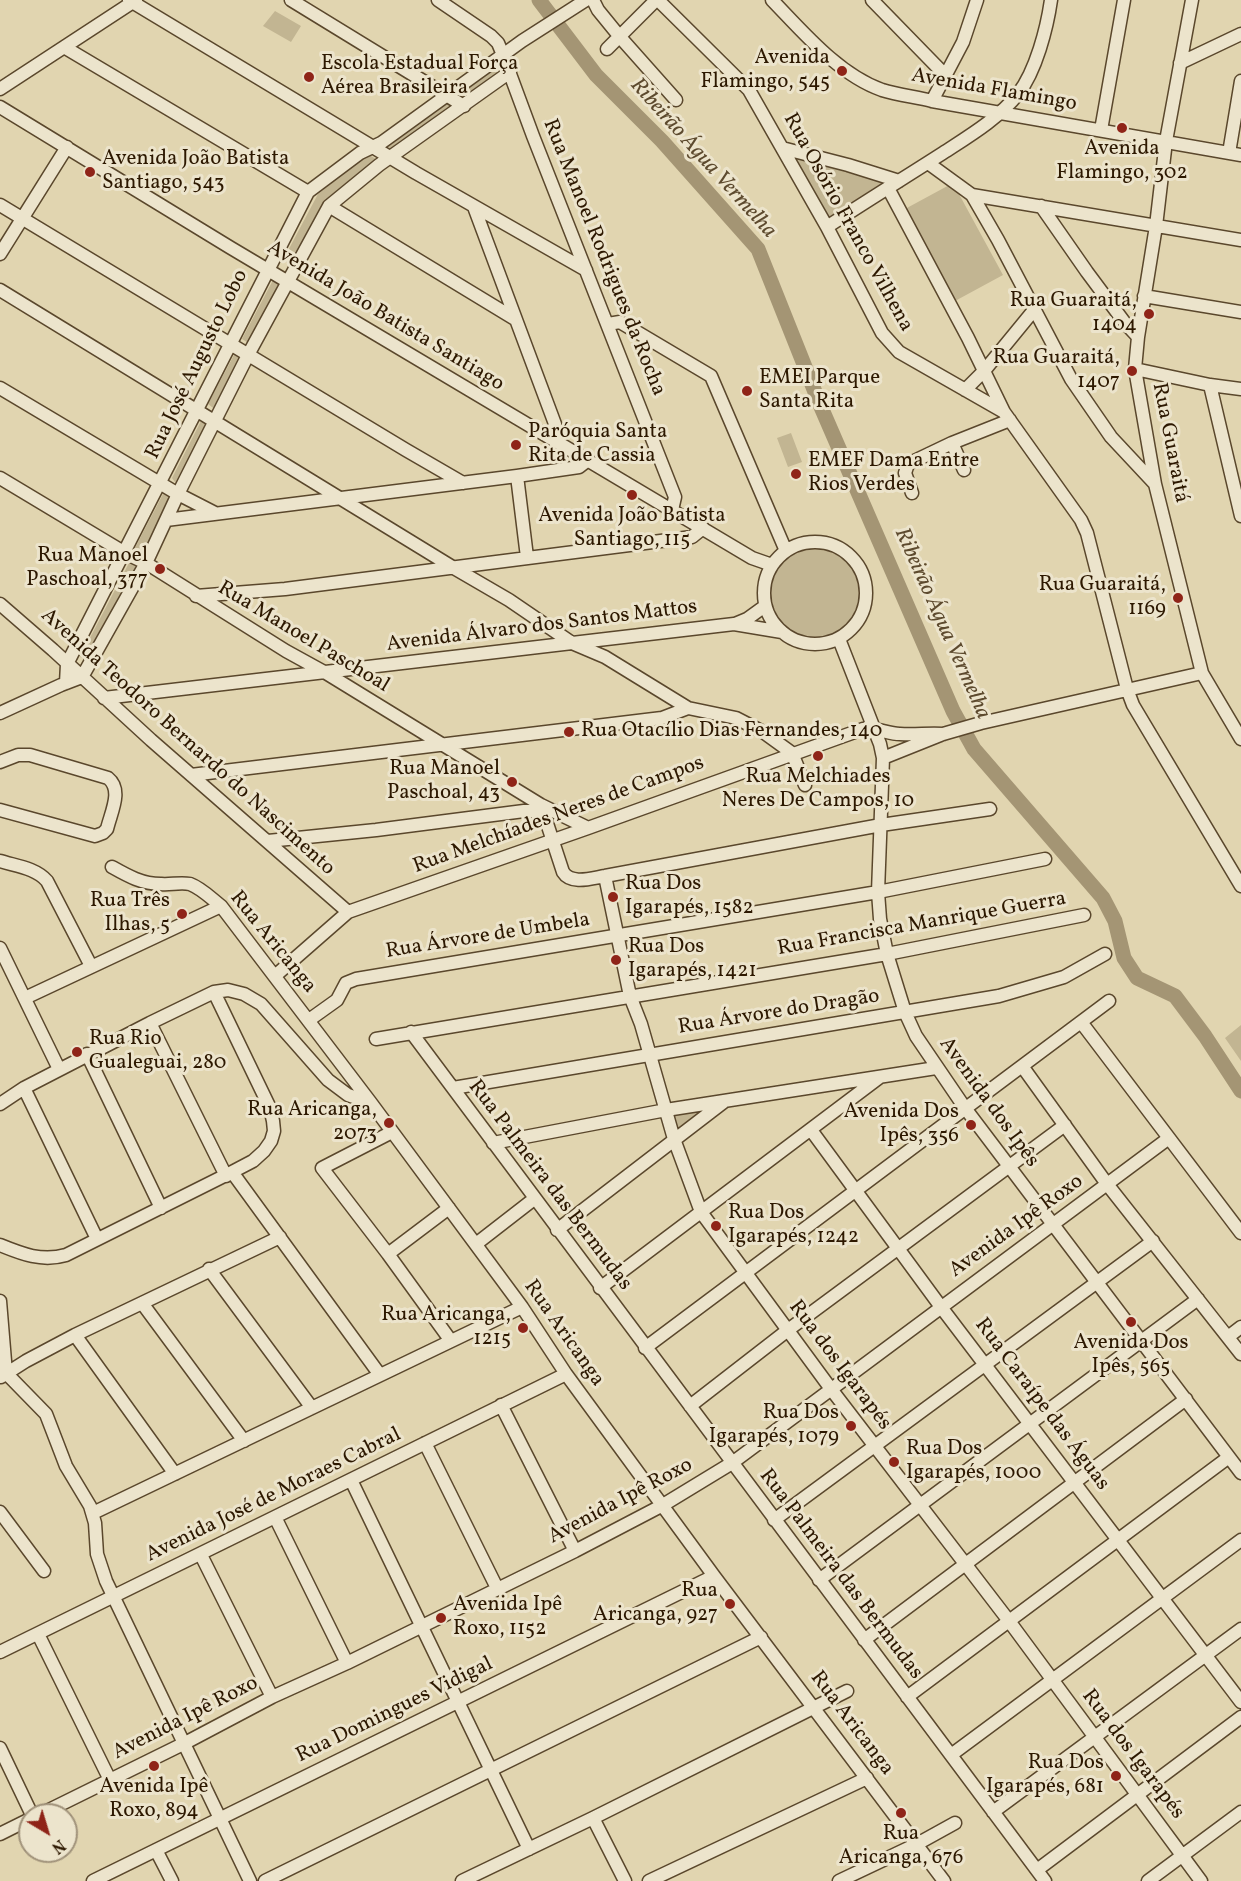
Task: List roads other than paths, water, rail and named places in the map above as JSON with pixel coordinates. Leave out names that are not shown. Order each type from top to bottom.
[{"type":"street","points":[[291,0],[464,106]]},
{"type":"street","name":"Rua Manoel Rodrigues da Rocha","points":[[438,0],[498,43],[675,497],[672,510]]},
{"type":"street","name":"Rua José Augusto Lobo","points":[[67,664],[308,192],[360,153],[381,143],[446,94],[586,0]]},
{"type":"street","points":[[593,0],[598,10],[620,37],[676,99]]},
{"type":"street","points":[[607,49],[657,0]]},
{"type":"street","name":"Rua Osório Franco Vilhena","points":[[657,0],[749,90],[827,227],[882,333],[892,346],[908,358],[1007,416],[1081,520],[1087,533],[1127,689],[1145,728],[1241,886]]},
{"type":"street","name":"Avenida Flamingo","points":[[772,0],[817,47],[859,78],[882,90],[1235,154]]},
{"type":"street","points":[[872,0],[946,76]]},
{"type":"street","points":[[827,227],[972,134],[1001,112],[1019,93],[1031,69],[1043,38],[1051,0]]},
{"type":"street","points":[[1101,130],[1124,0]]},
{"type":"street","name":"Rua Guaraitá","points":[[1192,0],[1166,141],[1135,369],[1155,484],[1202,673],[1241,739]]},
{"type":"street","points":[[0,88],[133,1],[390,158],[586,270]]},
{"type":"street","points":[[932,100],[963,42],[975,2]]},
{"type":"street","points":[[1180,63],[1241,34]]},
{"type":"street","points":[[64,47],[308,192]]},
{"type":"street","name":"Rua José Augusto Lobo","points":[[82,678],[146,563],[248,355],[329,207],[379,165],[510,72]]},
{"type":"street","points":[[1235,154],[1241,81]]},
{"type":"street","name":"Avenida João Batista Santiago","points":[[0,107],[267,270],[752,558],[772,565]]},
{"type":"street","points":[[0,254],[67,147]]},
{"type":"street","points":[[782,148],[899,181]]},
{"type":"street","points":[[928,163],[972,195],[1080,393],[1111,437],[1155,484]]},
{"type":"street","points":[[888,188],[1007,416],[908,464],[905,473],[912,492]]},
{"type":"street","points":[[972,195],[1241,240]]},
{"type":"street","points":[[0,205],[463,483]]},
{"type":"street","points":[[1041,206],[1093,280],[1138,337]]},
{"type":"street","points":[[329,207],[515,319]]},
{"type":"street","points":[[474,207],[555,424],[550,438]]},
{"type":"street","points":[[0,290],[509,600],[572,643],[605,657],[688,708],[736,718],[752,725],[792,753],[805,785]]},
{"type":"street","points":[[1144,296],[1241,312]]},
{"type":"street","points":[[965,390],[1034,310]]},
{"type":"street","points":[[608,324],[621,322],[709,373],[786,551]]},
{"type":"street","points":[[1135,369],[1210,385],[1241,389]]},
{"type":"street","points":[[1210,385],[1235,462],[1241,516]]},
{"type":"street","points":[[0,388],[178,494],[215,513]]},
{"type":"street","points":[[952,443],[964,470]]},
{"type":"street","points":[[166,520],[434,488],[579,467],[588,460]]},
{"type":"street","points":[[431,465],[435,474],[434,488]]},
{"type":"street","points":[[517,476],[527,557]]},
{"type":"street","name":"Rua Manoel Paschoal","points":[[0,478],[125,553],[146,563],[542,808],[588,828]]},
{"type":"street","points":[[308,503],[316,493],[316,484]]},
{"type":"street","points":[[369,515],[369,502],[373,495]]},
{"type":"street","points":[[196,596],[285,589],[692,537],[703,528]]},
{"type":"street","points":[[826,542],[845,551],[860,566],[866,579],[865,607],[860,620],[839,639],[827,643],[803,643],[782,633],[772,621],[765,606],[765,581],[772,565],[786,551],[805,543],[826,542]]},
{"type":"street","name":"Avenida João Batista Santiago","points":[[752,558],[765,581]]},
{"type":"street","name":"Avenida Teodoro Bernardo do Nascimento","points":[[0,604],[348,912]]},
{"type":"street","name":"Avenida Álvaro dos Santos Mattos","points":[[104,698],[734,624],[747,619],[765,606]]},
{"type":"street","name":"Avenida Álvaro dos Santos Mattos","points":[[734,624],[782,633]]},
{"type":"street","name":"Avenida dos Ipês","points":[[839,639],[875,727],[883,758],[878,892],[880,919],[887,954],[905,1012],[916,1036],[965,1108],[1241,1473]]},
{"type":"street","points":[[66,683],[67,664]]},
{"type":"street","points":[[883,758],[945,733],[981,723],[1202,673]]},
{"type":"street","points":[[0,713],[82,678]]},
{"type":"street","points":[[191,775],[662,718],[688,708]]},
{"type":"street","points":[[875,727],[893,733],[945,733]]},
{"type":"street","name":"Rua Melchíades Neres de Campos","points":[[276,975],[348,912],[588,828],[792,753],[875,727]]},
{"type":"street","points":[[880,744],[927,733]]},
{"type":"street","points":[[0,762],[18,755],[30,755],[108,778],[114,784],[116,792],[107,829],[95,836],[0,810]]},
{"type":"street","points":[[268,841],[376,830],[542,808],[563,873],[572,880],[990,808]]},
{"type":"street","name":"Rua Árvore de Umbela","points":[[309,1020],[337,1000],[342,987],[349,981],[878,892],[1046,859]]},
{"type":"street","points":[[0,861],[43,875],[91,966]]},
{"type":"street","name":"Rua Aricanga","points":[[112,867],[142,882],[190,885],[221,906],[276,975],[476,1244],[522,1307],[566,1374],[714,1576],[944,1881]]},
{"type":"street","name":"Rua dos Igarapés","points":[[605,876],[630,996],[650,1054],[674,1139],[700,1212],[1201,1881]]},
{"type":"street","points":[[25,998],[221,906]]},
{"type":"street","name":"Rua Francisca Manrique Guerra","points":[[376,1038],[887,954],[1084,915]]},
{"type":"street","points":[[0,948],[59,1069]]},
{"type":"street","name":"Rua Árvore do Dragão","points":[[453,1088],[999,996],[1064,977],[1105,954]]},
{"type":"street","points":[[0,1104],[24,1088],[87,1054],[214,992],[228,990],[254,999],[327,1080],[348,1095],[371,1103]]},
{"type":"street","points":[[0,1245],[47,1259],[66,1255],[229,1174],[253,1161],[264,1151],[274,1131],[270,1108],[214,992]]},
{"type":"street","points":[[645,1347],[1109,1000]]},
{"type":"street","points":[[1081,1022],[1241,1233]]},
{"type":"street","points":[[150,1023],[229,1174],[280,1237],[380,1375]]},
{"type":"street","name":"Rua Palmeira das Bermudas","points":[[411,1032],[600,1288],[1046,1881]]},
{"type":"street","points":[[87,1054],[161,1208]]},
{"type":"street","points":[[1022,1066],[1107,1184],[1241,1354]]},
{"type":"street","points":[[493,1143],[666,1110],[936,1068]]},
{"type":"street","points":[[600,1288],[881,1077]]},
{"type":"street","points":[[24,1088],[97,1239]]},
{"type":"street","points":[[557,1230],[726,1100]]},
{"type":"street","points":[[690,1406],[788,1330],[1065,1125]]},
{"type":"street","name":"Rua Caraípe das Águas","points":[[811,1130],[941,1307],[1241,1702]]},
{"type":"street","points":[[392,1132],[322,1168],[451,1341]]},
{"type":"street","name":"Avenida Ipê Roxo","points":[[63,1803],[272,1697],[347,1663],[663,1505],[732,1463],[1169,1138]]},
{"type":"street","points":[[476,1244],[534,1199]]},
{"type":"street","points":[[388,1254],[449,1209]]},
{"type":"street","points":[[3,1375],[75,1335],[280,1237]]},
{"type":"street","points":[[774,1520],[1153,1240]]},
{"type":"street","points":[[209,1269],[312,1408]]},
{"type":"street","points":[[819,1580],[1198,1299]]},
{"type":"street","points":[[0,1301],[3,1375],[46,1414],[66,1466],[93,1513],[100,1567],[250,1881]]},
{"type":"street","points":[[142,1303],[244,1441]]},
{"type":"street","points":[[93,1513],[522,1307]]},
{"type":"street","points":[[1228,1337],[1241,1327]]},
{"type":"street","points":[[75,1335],[175,1474]]},
{"type":"street","name":"Avenida José de Moraes Cabral","points":[[0,1652],[566,1374]]},
{"type":"street","points":[[864,1640],[1185,1399]]},
{"type":"street","points":[[501,1405],[575,1551]]},
{"type":"street","points":[[426,1443],[497,1588]]},
{"type":"street","points":[[907,1697],[1229,1457]]},
{"type":"street","points":[[351,1480],[530,1849]]},
{"type":"street","points":[[0,1512],[44,1571]]},
{"type":"street","points":[[275,1517],[347,1663]]},
{"type":"street","points":[[951,1755],[1241,1540]]},
{"type":"street","points":[[201,1555],[272,1697]]},
{"type":"street","name":"Rua Domingues Vidigal","points":[[93,1881],[714,1576]]},
{"type":"street","points":[[993,1812],[1241,1629]]},
{"type":"street","points":[[38,1634],[110,1780]]},
{"type":"street","points":[[265,1881],[760,1637]]},
{"type":"street","points":[[462,1881],[847,1691]]},
{"type":"street","points":[[1037,1870],[1241,1717]]},
{"type":"street","points":[[0,1748],[26,1803]]},
{"type":"street","points":[[649,1881],[867,1778]]},
{"type":"street","points":[[1148,1881],[1241,1812]]},
{"type":"street","points":[[593,1818],[625,1881]]},
{"type":"street","points":[[839,1881],[955,1823]]},
{"type":"street","points":[[0,1834],[18,1825]]},
{"type":"street","points":[[156,1850],[172,1881]]},
{"type":"waterway","name":"Ribeirão Água Vermelha","points":[[539,0],[596,75],[662,141],[758,249],[821,407],[953,711],[974,749],[1103,898],[1115,921],[1124,958],[1137,978],[1175,996],[1205,1036],[1241,1091]]},
{"type":"place","name":"Avenida Flamingo, 545","points":[[842,71]]},
{"type":"place","name":"Escola Estadual Força Aérea Brasileira","points":[[309,77]]},
{"type":"place","name":"Avenida Flamingo, 302","points":[[1122,128]]},
{"type":"place","name":"Avenida João Batista Santiago, 543","points":[[90,172]]},
{"type":"place","name":"Rua Guaraitá, 1404","points":[[1149,314]]},
{"type":"place","name":"Rua Guaraitá, 1407","points":[[1132,371]]},
{"type":"place","name":"EMEI Parque Santa Rita","points":[[747,391]]},
{"type":"place","name":"Paróquia Santa Rita de Cassia","points":[[516,445]]},
{"type":"place","name":"EMEF Dama Entre Rios Verdes","points":[[796,474]]},
{"type":"place","name":"Avenida João Batista Santiago, 115","points":[[632,495]]},
{"type":"place","name":"Rua Manoel Paschoal, 377","points":[[160,569]]},
{"type":"place","name":"Rua Guaraitá, 1169","points":[[1178,598]]},
{"type":"place","name":"Rua Otacílio Dias Fernandes, 140","points":[[569,732]]},
{"type":"place","name":"Rua Melchiades Neres De Campos, 10","points":[[818,756]]},
{"type":"place","name":"Rua Manoel Paschoal, 43","points":[[512,782]]},
{"type":"place","name":"Rua Dos Igarapés, 1582","points":[[613,897]]},
{"type":"place","name":"Rua Três Ilhas, 5","points":[[182,914]]},
{"type":"place","name":"Rua Dos Igarapés, 1421","points":[[616,960]]},
{"type":"place","name":"Rua Rio Gualeguai, 280","points":[[77,1052]]},
{"type":"place","name":"Rua Aricanga, 2073","points":[[389,1123]]},
{"type":"place","name":"Avenida Dos Ipês, 356","points":[[971,1125]]},
{"type":"place","name":"Rua Dos Igarapés, 1242","points":[[716,1226]]},
{"type":"place","name":"Avenida Dos Ipês, 565","points":[[1131,1322]]},
{"type":"place","name":"Rua Aricanga, 1215","points":[[523,1328]]},
{"type":"place","name":"Rua Dos Igarapés, 1079","points":[[851,1426]]},
{"type":"place","name":"Rua Dos Igarapés, 1000","points":[[894,1462]]},
{"type":"place","name":"Rua Aricanga, 927","points":[[730,1604]]},
{"type":"place","name":"Avenida Ipê Roxo, 1152","points":[[441,1618]]},
{"type":"place","name":"Avenida Ipê Roxo, 894","points":[[154,1766]]},
{"type":"place","name":"Rua Dos Igarapés, 681","points":[[1116,1776]]},
{"type":"place","name":"Rua Aricanga, 676","points":[[901,1813]]}]
